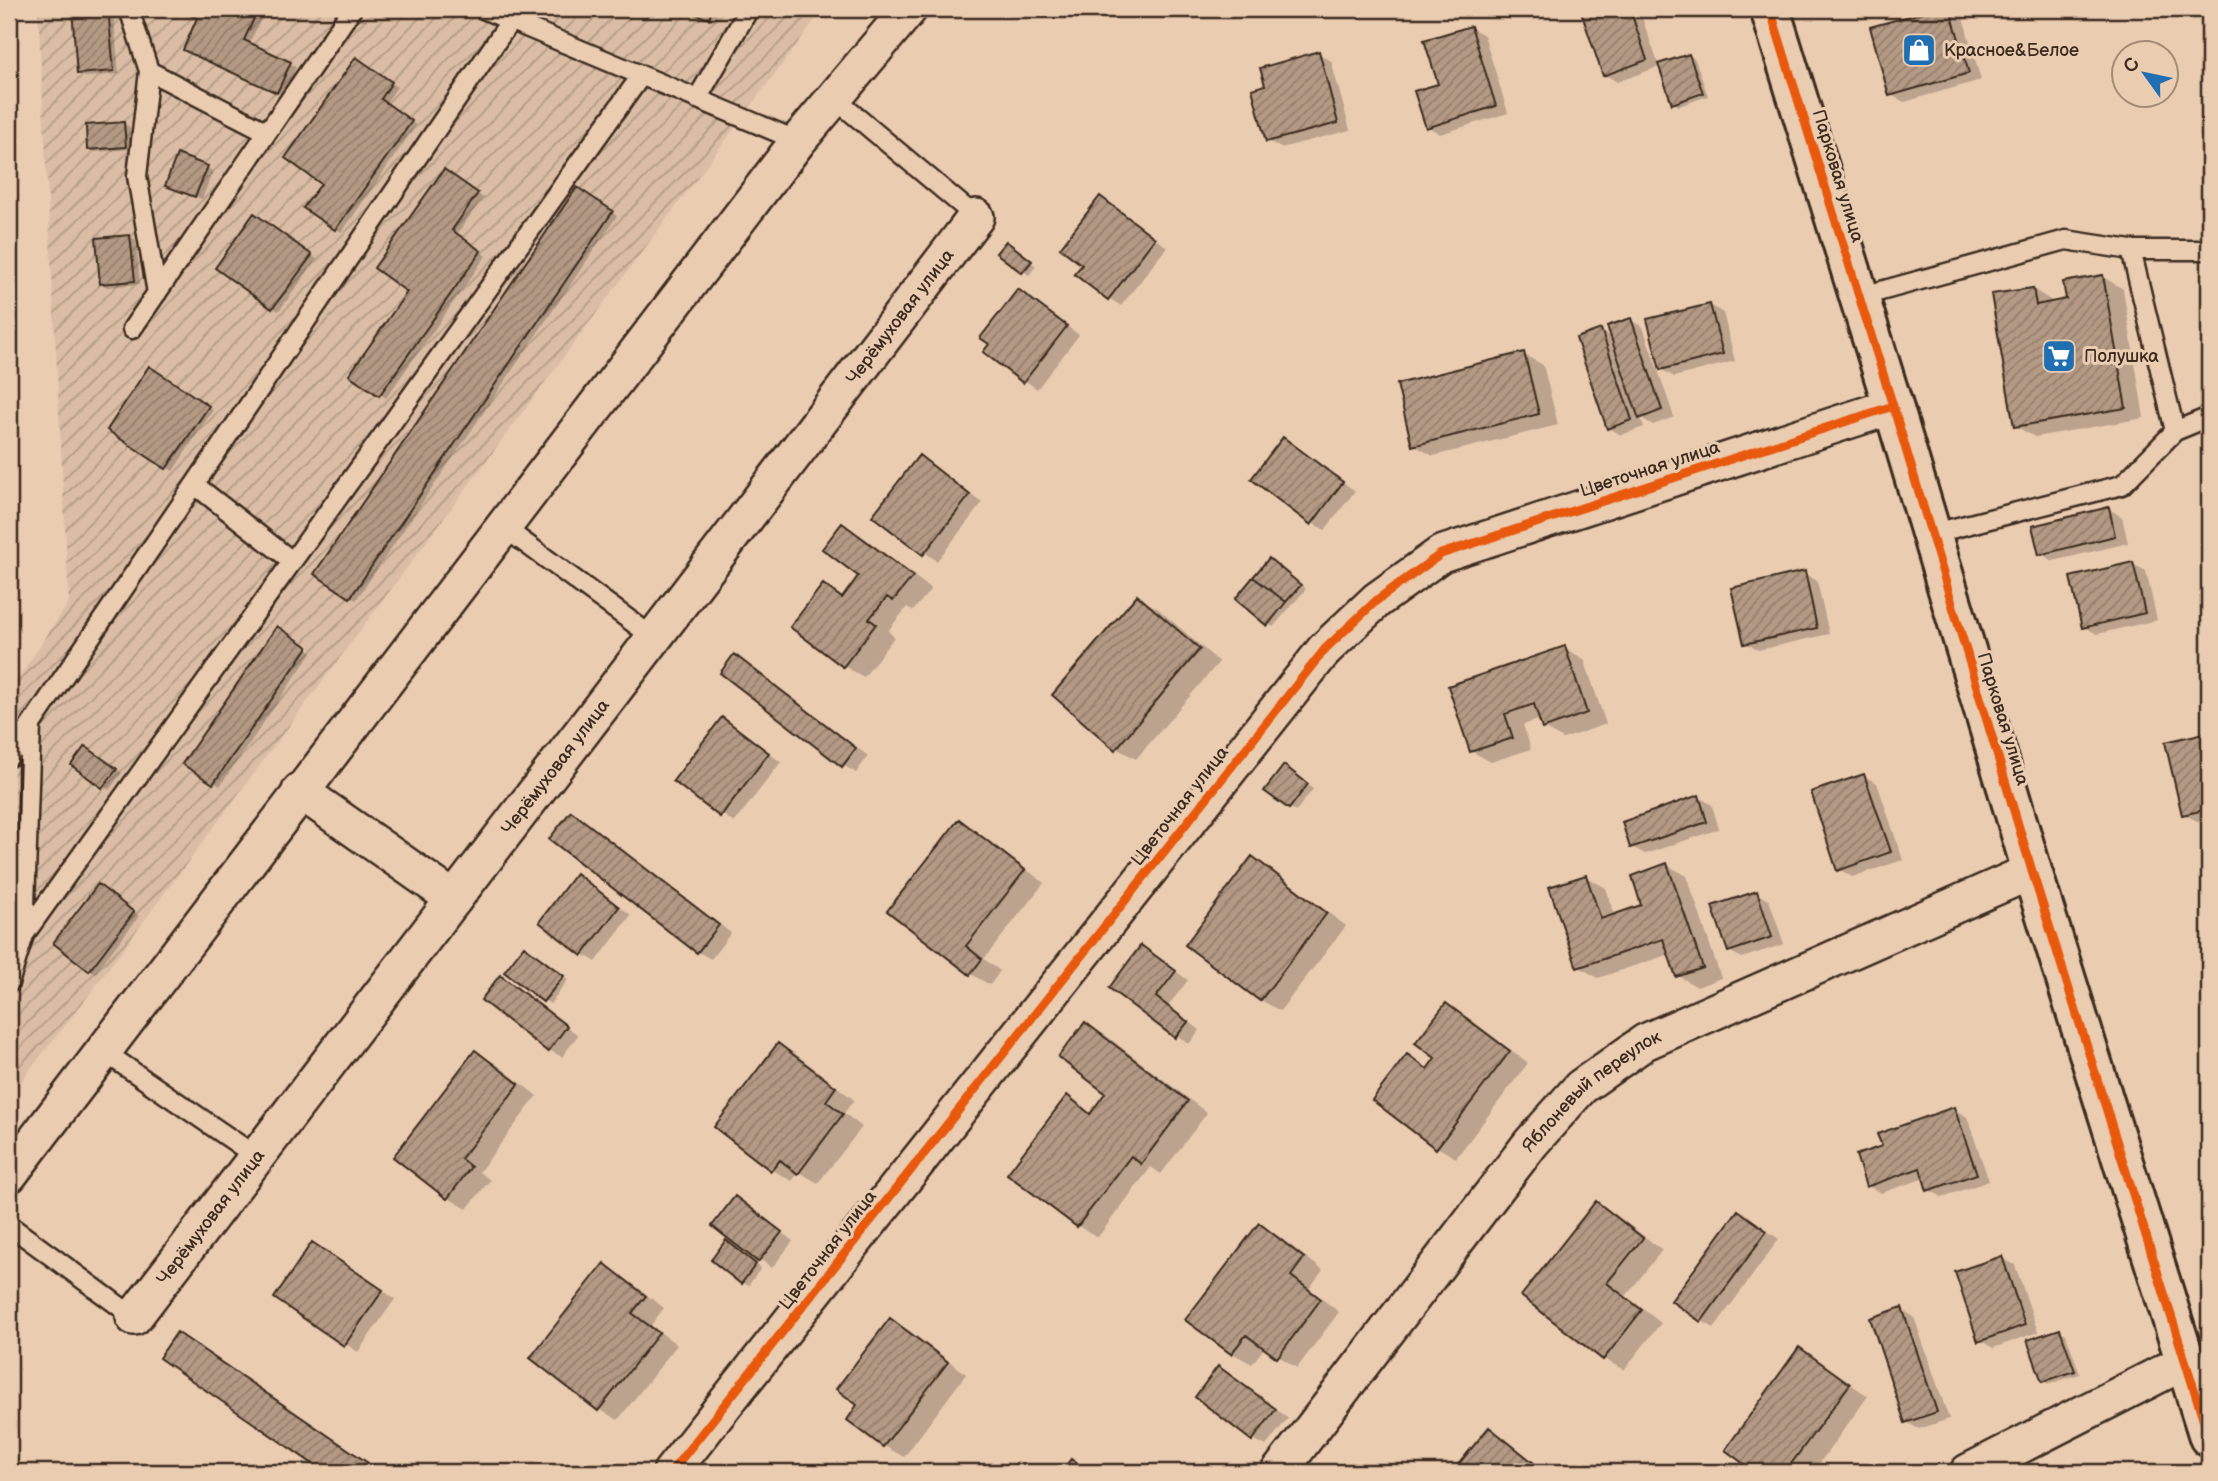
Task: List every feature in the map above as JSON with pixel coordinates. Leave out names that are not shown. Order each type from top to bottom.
[{"type":"street","points":[[9,1175],[798,141],[909,9]]},
{"type":"street","name":"Парковая улица","points":[[1770,9],[1893,406],[2032,871],[2209,1437]]},
{"type":"street","name":"Черёмуховая улица","points":[[134,1317],[976,217]]},
{"type":"street","name":"Цветочная улица","points":[[671,1472],[1325,649],[1377,600],[1440,554],[1893,406]]},
{"type":"street","points":[[300,792],[454,898]]},
{"type":"street","name":"Яблоневый переулок","points":[[1279,1472],[1531,1143],[1581,1087],[1645,1042],[2032,871]]},
{"type":"street","points":[[1968,1472],[2186,1362]]},
{"type":"lane","points":[[129,9],[149,71],[137,176],[157,293]]},
{"type":"lane","points":[[132,329],[352,9]]},
{"type":"lane","points":[[483,9],[798,141]]},
{"type":"lane","points":[[697,99],[749,9]]},
{"type":"lane","points":[[9,757],[511,20]]},
{"type":"lane","points":[[149,71],[267,132]]},
{"type":"lane","points":[[24,935],[641,76]]},
{"type":"lane","points":[[834,98],[976,217]]},
{"type":"lane","points":[[1859,297],[2066,240],[2131,250],[2209,250]]},
{"type":"lane","points":[[2131,250],[2175,431]]},
{"type":"lane","points":[[1931,534],[2122,485],[2175,431],[2209,417]]},
{"type":"lane","points":[[195,485],[292,561]]},
{"type":"lane","points":[[502,526],[654,638]]},
{"type":"lane","points":[[9,983],[24,935],[31,725]]},
{"type":"lane","points":[[103,1051],[257,1157]]},
{"type":"lane","points":[[9,1225],[134,1317]]},
{"type":"shaded area","points":[[38,9],[823,9],[85,1000],[9,1096],[9,693],[69,602]]},
{"type":"building","points":[[72,9],[108,9],[114,71],[77,74]]},
{"type":"building","points":[[177,9],[258,10],[244,40],[291,62],[277,93],[183,50],[197,18]]},
{"type":"building","points":[[681,9],[712,9],[709,19]]},
{"type":"building","points":[[1580,9],[1630,9],[1647,60],[1603,76]]},
{"type":"building","name":"Красное&Белое","points":[[1935,9],[1950,9],[1969,73],[1889,96],[1870,27]]},
{"type":"building","points":[[1471,26],[1496,106],[1426,128],[1414,91],[1438,84],[1424,40]]},
{"type":"building","points":[[1319,51],[1338,123],[1266,142],[1252,89],[1265,85],[1260,68]]},
{"type":"building","points":[[1689,54],[1703,93],[1672,104],[1658,64]]},
{"type":"building","points":[[356,57],[392,82],[381,99],[412,121],[335,230],[303,208],[321,184],[285,158]]},
{"type":"building","points":[[124,122],[126,147],[87,150],[86,125]]},
{"type":"building","points":[[177,154],[208,166],[195,197],[165,186]]},
{"type":"building","points":[[444,169],[478,193],[452,230],[481,251],[379,396],[349,375],[407,292],[374,268]]},
{"type":"building","points":[[577,187],[613,211],[350,598],[314,574]]},
{"type":"building","points":[[1100,196],[1155,238],[1108,300],[1074,274],[1082,265],[1060,248]]},
{"type":"building","points":[[254,213],[312,255],[272,309],[215,268]]},
{"type":"building","points":[[130,235],[135,281],[100,284],[96,238]]},
{"type":"building","points":[[1006,241],[1032,261],[1022,273],[996,253]]},
{"type":"building","points":[[2103,275],[2126,408],[2014,427],[1991,294],[2033,288],[2036,305],[2066,299],[2063,282]]},
{"type":"building","points":[[1018,289],[1067,326],[1023,383],[983,352],[989,344],[980,338]]},
{"type":"building","points":[[1710,304],[1723,354],[1660,370],[1647,319]]},
{"type":"building","points":[[1631,318],[1662,410],[1639,419],[1607,326]]},
{"type":"building","points":[[1601,329],[1632,420],[1607,429],[1576,338]]},
{"type":"building","points":[[1524,352],[1539,414],[1412,446],[1397,384]]},
{"type":"building","points":[[149,366],[209,406],[166,469],[107,430]]},
{"type":"building","points":[[1283,437],[1343,482],[1311,525],[1251,479]]},
{"type":"building","points":[[919,455],[970,495],[923,555],[872,516]]},
{"type":"building","points":[[2109,507],[2115,536],[2039,555],[2032,526]]},
{"type":"building","points":[[842,523],[913,576],[893,601],[887,597],[869,619],[876,624],[843,667],[790,627],[823,584],[842,598],[858,576],[822,549]]},
{"type":"building","points":[[1269,558],[1301,585],[1286,602],[1253,577]]},
{"type":"building","points":[[2133,562],[2145,613],[2082,628],[2070,577]]},
{"type":"building","points":[[1805,571],[1817,628],[1744,644],[1731,588]]},
{"type":"building","points":[[1253,577],[1286,602],[1267,626],[1235,599]]},
{"type":"building","points":[[1137,595],[1200,649],[1115,750],[1052,695]]},
{"type":"building","points":[[277,626],[308,647],[213,784],[182,764]]},
{"type":"building","points":[[1565,646],[1587,713],[1542,729],[1534,704],[1505,714],[1513,738],[1470,752],[1448,686]]},
{"type":"building","points":[[734,654],[856,748],[842,767],[720,673]]},
{"type":"building","points":[[722,717],[769,753],[720,817],[673,781]]},
{"type":"building","points":[[2209,732],[2209,809],[2182,815],[2165,742]]},
{"type":"building","points":[[85,746],[117,769],[102,788],[71,765]]},
{"type":"building","points":[[1284,765],[1308,784],[1289,809],[1264,791]]},
{"type":"building","points":[[1864,774],[1891,852],[1837,871],[1811,792]]},
{"type":"building","points":[[1699,795],[1707,822],[1630,848],[1622,822]]},
{"type":"building","points":[[571,811],[719,925],[697,953],[549,839]]},
{"type":"building","points":[[959,819],[1025,870],[966,946],[982,959],[970,975],[887,911]]},
{"type":"building","points":[[1252,856],[1327,913],[1260,1001],[1185,945]]},
{"type":"building","points":[[1667,863],[1703,968],[1676,977],[1663,939],[1577,968],[1549,887],[1586,875],[1601,919],[1641,905],[1632,876]]},
{"type":"building","points":[[576,873],[619,907],[582,956],[539,922]]},
{"type":"building","points":[[98,884],[134,912],[89,971],[53,943]]},
{"type":"building","points":[[1757,891],[1772,937],[1728,952],[1712,906]]},
{"type":"building","points":[[1141,945],[1176,971],[1156,997],[1188,1022],[1175,1038],[1109,988]]},
{"type":"building","points":[[524,946],[564,976],[543,1002],[504,972]]},
{"type":"building","points":[[500,975],[567,1026],[548,1052],[481,1000]]},
{"type":"building","points":[[1446,1003],[1510,1051],[1436,1149],[1372,1100],[1407,1054],[1427,1069],[1435,1058],[1415,1043]]},
{"type":"building","points":[[1085,1022],[1188,1101],[1141,1164],[1131,1156],[1077,1227],[1007,1174],[1067,1095],[1090,1114],[1105,1093],[1058,1057]]},
{"type":"building","points":[[778,1043],[836,1087],[826,1101],[843,1114],[798,1174],[780,1160],[771,1171],[714,1127]]},
{"type":"building","points":[[475,1050],[519,1084],[461,1159],[471,1167],[447,1199],[393,1157]]},
{"type":"building","points":[[1954,1107],[1977,1174],[1927,1191],[1920,1168],[1866,1187],[1856,1155],[1882,1146],[1877,1134]]},
{"type":"building","points":[[735,1196],[782,1232],[758,1262],[712,1226]]},
{"type":"building","points":[[1596,1201],[1643,1238],[1607,1283],[1642,1310],[1603,1360],[1521,1296]]},
{"type":"building","points":[[1738,1210],[1767,1231],[1701,1322],[1671,1301]]},
{"type":"building","points":[[1259,1223],[1304,1258],[1291,1276],[1321,1299],[1277,1358],[1246,1335],[1231,1354],[1185,1320]]},
{"type":"building","points":[[726,1240],[756,1264],[741,1284],[711,1260]]},
{"type":"building","points":[[312,1242],[383,1290],[344,1346],[274,1298]]},
{"type":"building","points":[[2002,1256],[2025,1325],[1978,1342],[1955,1272]]},
{"type":"building","points":[[604,1263],[646,1296],[632,1313],[659,1333],[598,1411],[530,1358]]},
{"type":"building","points":[[1902,1307],[1937,1412],[1905,1423],[1870,1318]]},
{"type":"building","points":[[890,1318],[948,1362],[883,1447],[847,1420],[857,1405],[836,1389]]},
{"type":"building","points":[[2060,1329],[2075,1371],[2042,1382],[2027,1340]]},
{"type":"building","points":[[177,1332],[368,1463],[361,1472],[317,1472],[320,1469],[159,1358]]},
{"type":"building","points":[[1799,1347],[1850,1384],[1785,1472],[1755,1472],[1725,1450]]},
{"type":"building","points":[[1218,1366],[1276,1409],[1252,1441],[1195,1397]]},
{"type":"building","points":[[1489,1427],[1545,1472],[1452,1472]]},
{"type":"building","points":[[1071,1459],[1089,1472],[1061,1472]]},
{"type":"cycle path","points":[[1770,9],[1893,406],[2032,871],[2209,1437]]},
{"type":"cycle path","points":[[671,1472],[1325,649],[1377,600],[1441,554],[1893,406]]},
{"type":"place","name":"Красное&Белое","points":[[1919,50]]},
{"type":"place","name":"Полушка","points":[[2059,356]]}]
